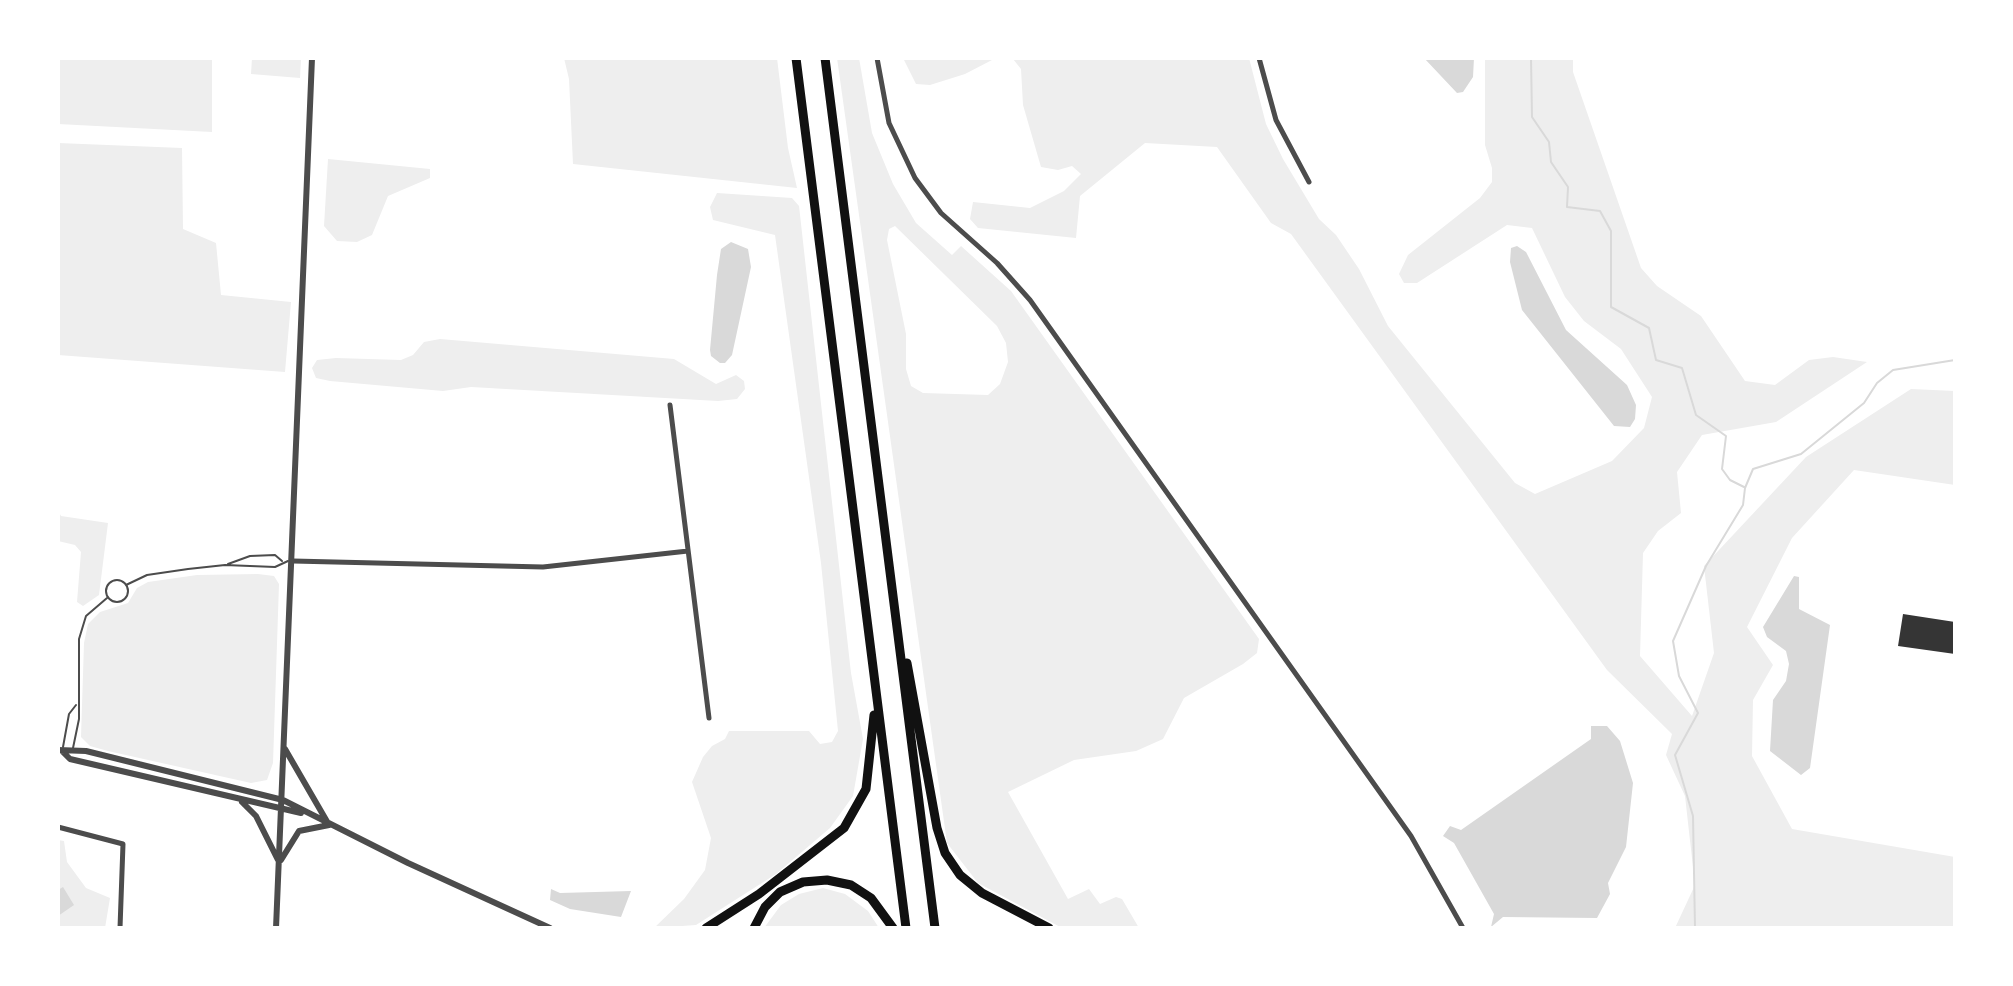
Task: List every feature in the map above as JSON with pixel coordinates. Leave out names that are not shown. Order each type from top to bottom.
[{"type":"highway","points":[[796,58],[906,928]]},
{"type":"highway","points":[[825,58],[935,928]]},
{"type":"highway","points":[[887,549],[937,828],[945,853],[960,875],[982,893],[1049,928]]},
{"type":"highway","points":[[706,928],[834,838],[860,804],[871,766],[874,725],[859,553]]},
{"type":"highway","points":[[754,928],[765,907],[780,892],[803,882],[827,880],[861,891],[879,905],[893,928]]},
{"type":"street","points":[[276,928],[312,58]]},
{"type":"street","points":[[877,58],[889,123],[915,178],[941,213],[997,263],[1030,300],[1411,836],[1463,928]]},
{"type":"street","points":[[1259,58],[1276,120],[1309,182]]},
{"type":"street","points":[[670,405],[709,718]]},
{"type":"street","points":[[293,561],[554,567],[688,551]]},
{"type":"street","points":[[60,751],[73,748],[283,800],[303,813],[550,928]]},
{"type":"street","points":[[284,748],[329,825]]},
{"type":"street","points":[[60,751],[70,759],[282,811],[303,813]]},
{"type":"street","points":[[239,799],[256,816],[279,863]]},
{"type":"street","points":[[279,863],[299,831],[329,825]]},
{"type":"street","points":[[58,827],[123,844],[120,928]]},
{"type":"lane","points":[[225,565],[250,556],[275,555],[283,561],[293,561]]},
{"type":"lane","points":[[126,585],[147,575],[225,565],[275,567],[283,561]]},
{"type":"lane","points":[[117,580],[126,585],[128,592],[121,602],[107,598],[105,591],[110,582],[117,580]]},
{"type":"lane","points":[[70,759],[79,719],[77,647],[82,625],[91,610],[107,598]]},
{"type":"lane","points":[[60,751],[69,714],[77,704]]},
{"type":"shaded area","points":[[58,58],[212,58],[212,132],[58,124]]},
{"type":"shaded area","points":[[252,58],[301,58],[300,78],[251,74]]},
{"type":"shaded area","points":[[564,58],[777,58],[788,148],[797,188],[573,164],[569,79]]},
{"type":"shaded area","points":[[837,58],[859,58],[872,133],[893,184],[916,223],[952,255],[961,246],[1011,291],[1259,639],[1257,653],[1184,698],[1163,739],[1136,751],[1074,760],[1008,792],[1068,899],[1089,889],[1100,904],[1116,897],[1122,899],[1139,928],[1062,928],[978,883],[947,843]],"holes":[[[895,226],[997,326],[1006,343],[1008,362],[1000,384],[988,395],[923,393],[911,386],[906,369],[906,334],[887,240],[889,229]]]},
{"type":"shaded area","points":[[903,58],[1249,58],[1266,124],[1283,159],[1319,219],[1336,235],[1359,269],[1388,326],[1515,483],[1535,494],[1612,461],[1644,428],[1652,397],[1621,349],[1584,321],[1565,297],[1532,228],[1507,225],[1417,283],[1404,283],[1399,274],[1408,255],[1480,198],[1492,182],[1492,168],[1485,145],[1485,58],[1573,58],[1573,72],[1641,268],[1657,286],[1701,316],[1745,381],[1775,385],[1809,360],[1833,357],[1867,362],[1776,422],[1702,435],[1677,472],[1681,513],[1658,531],[1643,553],[1640,656],[1692,716],[1714,653],[1704,566],[1806,457],[1911,389],[1955,391],[1955,485],[1854,470],[1792,538],[1747,627],[1773,665],[1753,700],[1752,756],[1792,829],[1955,857],[1955,928],[1675,928],[1695,885],[1685,796],[1666,755],[1672,734],[1607,670],[1291,234],[1271,223],[1217,147],[1145,143],[1080,196],[1076,238],[978,228],[970,219],[973,202],[1030,208],[1064,191],[1081,174],[1072,166],[1058,170],[1041,167],[1023,105],[1021,69],[1013,59],[992,60],[965,74],[930,85],[916,84]]},
{"type":"shaded area","points":[[1424,58],[1474,58],[1473,77],[1463,92],[1457,93]]},
{"type":"shaded area","points":[[58,143],[182,148],[183,229],[216,243],[221,295],[291,302],[285,372],[58,355]]},
{"type":"shaded area","points":[[328,159],[430,169],[430,178],[388,196],[372,235],[357,242],[337,241],[324,226]]},
{"type":"shaded area","points":[[717,193],[792,198],[799,206],[851,673],[863,739],[853,796],[830,828],[776,874],[696,925],[654,928],[684,899],[705,870],[711,838],[692,782],[703,757],[712,746],[725,739],[729,731],[809,731],[820,744],[832,742],[838,731],[821,563],[775,235],[713,220],[710,207]]},
{"type":"shaded area","points":[[731,242],[748,249],[751,267],[732,355],[725,363],[720,363],[711,356],[710,350],[721,249]]},
{"type":"shaded area","points":[[1517,246],[1526,252],[1566,330],[1627,385],[1636,405],[1635,419],[1630,427],[1614,426],[1522,310],[1510,262],[1511,248]]},
{"type":"shaded area","points":[[440,339],[674,359],[716,384],[736,375],[744,381],[745,389],[737,399],[718,401],[471,387],[443,391],[330,381],[316,378],[312,368],[317,360],[336,358],[401,360],[413,355],[424,342]]},
{"type":"shaded area","points":[[58,510],[61,516],[108,523],[99,595],[83,606],[77,602],[81,552],[75,545],[58,541]]},
{"type":"shaded area","points":[[197,575],[274,576],[279,584],[273,763],[267,780],[251,783],[108,751],[90,746],[81,737],[84,643],[88,624],[100,612],[128,603],[137,588],[148,582]]},
{"type":"shaded area","points":[[1794,576],[1799,577],[1799,609],[1830,625],[1810,768],[1801,775],[1770,751],[1773,700],[1786,681],[1789,664],[1786,651],[1767,637],[1763,627]]},
{"type":"shaded area","points":[[1591,726],[1607,726],[1620,741],[1633,783],[1626,847],[1608,883],[1610,894],[1597,918],[1503,917],[1491,927],[1494,914],[1454,843],[1443,836],[1450,826],[1461,830],[1591,739]]},
{"type":"shaded area","points":[[58,840],[64,841],[67,862],[86,888],[110,898],[105,928],[58,928]]},
{"type":"shaded area","points":[[63,887],[74,905],[58,916],[58,890]]},
{"type":"shaded area","points":[[823,888],[845,894],[868,911],[879,928],[764,928],[781,905],[799,894]]},
{"type":"shaded area","points":[[551,889],[560,893],[631,891],[621,917],[570,909],[550,900]]},
{"type":"building","points":[[1903,614],[1955,622],[1955,654],[1898,646]]},
{"type":"waterway","points":[[1531,58],[1532,117],[1549,142],[1551,162],[1568,187],[1567,207],[1600,211],[1611,231],[1611,307],[1649,328],[1656,360],[1682,368],[1696,415],[1726,436],[1722,469],[1730,480],[1744,487]]},
{"type":"waterway","points":[[1695,928],[1693,816],[1675,755],[1698,713],[1679,676],[1673,641],[1706,566],[1743,505],[1745,488],[1753,469],[1801,454],[1864,403],[1877,383],[1893,370],[1955,360]]}]
